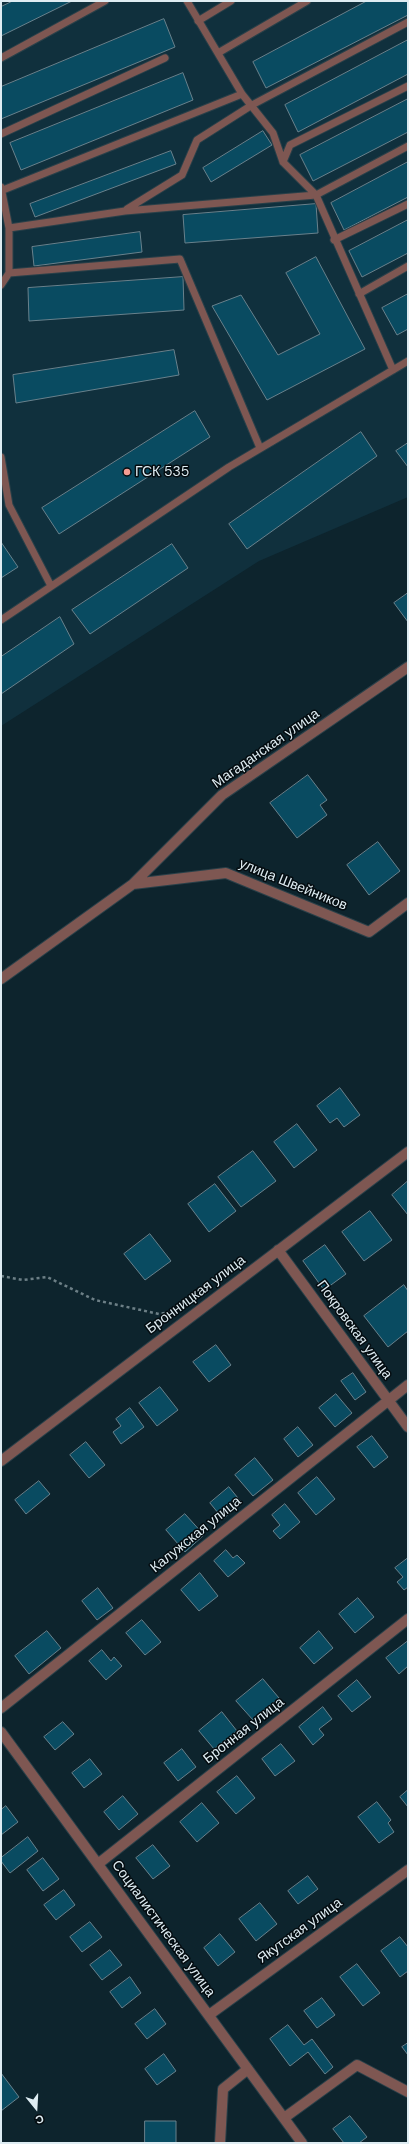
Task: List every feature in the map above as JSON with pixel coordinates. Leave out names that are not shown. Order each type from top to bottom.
[{"type":"street","name":"Магаданская улица","points":[[1,979],[133,884],[222,795],[408,667]]},
{"type":"street","name":"улица Швейников","points":[[133,884],[226,873],[369,932],[408,903]]},
{"type":"street","name":"Бронницкая улица","points":[[1,1461],[408,1152]]},
{"type":"street","name":"Покровская улица","points":[[278,1250],[408,1427]]},
{"type":"street","name":"Калужская улица","points":[[1,1708],[408,1385]]},
{"type":"street","name":"Бронная улица","points":[[98,1864],[408,1619]]},
{"type":"street","name":"Социалистическая улица","points":[[1,1732],[302,2143]]},
{"type":"street","name":"Якутская улица","points":[[209,2015],[408,1870]]},
{"type":"street","points":[[284,2118],[357,2065],[408,2092]]},
{"type":"street","points":[[220,2143],[223,2088],[248,2069]]},
{"type":"lane","points":[[1,58],[105,1]]},
{"type":"lane","points":[[187,1],[242,94],[273,133],[283,162],[316,195],[334,240],[394,370]]},
{"type":"lane","points":[[198,20],[231,1]]},
{"type":"lane","points":[[218,53],[307,1]]},
{"type":"lane","points":[[125,210],[182,175],[197,140],[252,105],[408,22]]},
{"type":"lane","points":[[1,134],[165,58]]},
{"type":"lane","points":[[283,162],[290,146],[408,86]]},
{"type":"lane","points":[[1,285],[9,273],[9,228],[2,189],[242,94]]},
{"type":"lane","points":[[9,228],[125,210],[316,195],[408,146]]},
{"type":"lane","points":[[334,240],[408,204]]},
{"type":"lane","points":[[9,273],[180,259],[260,448]]},
{"type":"lane","points":[[359,294],[408,266]]},
{"type":"lane","points":[[1,620],[229,466],[408,361]]},
{"type":"lane","points":[[1,457],[3,486],[9,505],[51,586]]},
{"type":"path","points":[[1,1276],[23,1280],[48,1277],[95,1300],[159,1314],[181,1310]]},
{"type":"shaded area","points":[[1,1],[408,1],[408,497],[259,561],[1,726]]},
{"type":"building","points":[[13,1],[72,1],[1,36],[1,7]]},
{"type":"building","points":[[367,1],[408,1],[408,15],[266,88],[253,62]]},
{"type":"building","points":[[164,19],[175,47],[1,119],[1,87]]},
{"type":"building","points":[[408,40],[408,74],[298,132],[285,105]]},
{"type":"building","points":[[183,73],[193,100],[21,170],[10,143]]},
{"type":"building","points":[[408,99],[408,132],[313,181],[300,155]]},
{"type":"building","points":[[263,131],[272,145],[211,182],[203,168]]},
{"type":"building","points":[[171,151],[176,164],[35,217],[30,204]]},
{"type":"building","points":[[408,162],[408,197],[344,230],[331,203]]},
{"type":"building","points":[[316,204],[318,233],[185,243],[183,215]]},
{"type":"building","points":[[408,220],[408,253],[362,277],[349,251]]},
{"type":"building","points":[[140,232],[142,252],[34,266],[32,247]]},
{"type":"building","points":[[316,257],[365,349],[267,400],[212,306],[241,295],[278,355],[320,334],[286,273]]},
{"type":"building","points":[[183,277],[184,310],[29,321],[28,288]]},
{"type":"building","points":[[408,294],[408,329],[397,335],[382,308]]},
{"type":"building","points":[[174,350],[179,375],[16,403],[13,375]]},
{"type":"building","name":"ГСК 535","points":[[195,411],[210,437],[59,534],[42,508]]},
{"type":"building","points":[[361,432],[377,456],[247,549],[229,524]]},
{"type":"building","points":[[408,443],[408,467],[396,451]]},
{"type":"building","points":[[1,542],[18,567],[1,578]]},
{"type":"building","points":[[172,544],[188,568],[90,634],[72,610]]},
{"type":"building","points":[[408,593],[408,622],[394,603]]},
{"type":"building","points":[[60,617],[74,644],[1,694],[1,657]]},
{"type":"building","points":[[308,775],[327,800],[320,805],[327,815],[297,838],[270,803]]},
{"type":"building","points":[[378,842],[400,871],[369,895],[347,865]]},
{"type":"building","points":[[340,1088],[360,1115],[344,1127],[337,1118],[330,1123],[317,1106]]},
{"type":"building","points":[[297,1124],[317,1150],[294,1168],[274,1142]]},
{"type":"building","points":[[253,1151],[276,1181],[241,1207],[218,1177]]},
{"type":"building","points":[[408,1181],[408,1215],[392,1195]]},
{"type":"building","points":[[215,1184],[236,1211],[209,1232],[188,1204]]},
{"type":"building","points":[[370,1211],[392,1240],[364,1261],[342,1232]]},
{"type":"building","points":[[150,1234],[171,1261],[145,1280],[124,1254]]},
{"type":"building","points":[[325,1245],[346,1274],[324,1290],[303,1261]]},
{"type":"building","points":[[404,1285],[408,1291],[408,1331],[388,1347],[364,1316]]},
{"type":"building","points":[[216,1345],[231,1365],[209,1382],[193,1362]]},
{"type":"building","points":[[353,1373],[366,1392],[355,1400],[341,1381]]},
{"type":"building","points":[[160,1387],[178,1410],[157,1426],[139,1403]]},
{"type":"building","points":[[336,1394],[352,1413],[335,1427],[319,1408]]},
{"type":"building","points":[[130,1408],[144,1427],[121,1444],[113,1432],[121,1426],[116,1419]]},
{"type":"building","points":[[298,1427],[313,1445],[298,1457],[284,1439]]},
{"type":"building","points":[[372,1436],[388,1457],[374,1468],[357,1447]]},
{"type":"building","points":[[86,1442],[105,1465],[89,1478],[70,1455]]},
{"type":"building","points":[[255,1458],[273,1480],[253,1496],[235,1475]]},
{"type":"building","points":[[317,1477],[335,1499],[316,1515],[298,1493]]},
{"type":"building","points":[[39,1481],[50,1494],[26,1514],[15,1500]]},
{"type":"building","points":[[229,1487],[242,1503],[223,1519],[210,1503]]},
{"type":"building","points":[[285,1504],[300,1522],[280,1539],[273,1531],[280,1525],[272,1515]]},
{"type":"building","points":[[185,1514],[204,1535],[185,1552],[166,1530]]},
{"type":"building","points":[[226,1550],[233,1558],[237,1555],[245,1563],[228,1577],[214,1561]]},
{"type":"building","points":[[408,1558],[408,1587],[404,1590],[397,1582],[403,1577],[395,1568]]},
{"type":"building","points":[[200,1573],[218,1596],[199,1611],[181,1590]]},
{"type":"building","points":[[98,1588],[113,1608],[97,1620],[82,1601]]},
{"type":"building","points":[[358,1598],[374,1617],[355,1633],[339,1614]]},
{"type":"building","points":[[142,1620],[161,1642],[145,1655],[126,1633]]},
{"type":"building","points":[[47,1631],[61,1648],[29,1674],[15,1656]]},
{"type":"building","points":[[319,1631],[333,1648],[314,1664],[300,1648]]},
{"type":"building","points":[[408,1641],[408,1666],[399,1674],[386,1658]]},
{"type":"building","points":[[102,1650],[111,1661],[114,1657],[122,1666],[106,1680],[89,1661]]},
{"type":"building","points":[[263,1679],[279,1698],[253,1720],[236,1701]]},
{"type":"building","points":[[357,1680],[371,1697],[352,1712],[338,1696]]},
{"type":"building","points":[[323,1707],[332,1719],[319,1729],[324,1735],[313,1745],[299,1727]]},
{"type":"building","points":[[222,1712],[237,1731],[214,1749],[199,1731]]},
{"type":"building","points":[[63,1722],[74,1734],[55,1750],[44,1737]]},
{"type":"building","points":[[281,1744],[295,1761],[275,1776],[262,1759]]},
{"type":"building","points":[[182,1749],[196,1767],[178,1781],[164,1763]]},
{"type":"building","points":[[90,1759],[102,1774],[84,1788],[72,1773]]},
{"type":"building","points":[[237,1776],[255,1798],[236,1814],[217,1792]]},
{"type":"building","points":[[408,1790],[408,1807],[400,1797]]},
{"type":"building","points":[[123,1796],[138,1814],[119,1830],[104,1812]]},
{"type":"building","points":[[377,1802],[391,1820],[388,1823],[394,1832],[379,1843],[358,1817]]},
{"type":"building","points":[[202,1803],[219,1823],[197,1842],[180,1822]]},
{"type":"building","points":[[6,1806],[18,1822],[1,1835],[1,1810]]},
{"type":"building","points":[[28,1837],[38,1851],[10,1873],[1,1861],[1,1858]]},
{"type":"building","points":[[153,1845],[170,1866],[153,1879],[136,1858]]},
{"type":"building","points":[[43,1858],[59,1879],[43,1891],[27,1870]]},
{"type":"building","points":[[308,1876],[318,1889],[298,1904],[288,1891]]},
{"type":"building","points":[[64,1890],[75,1905],[56,1920],[44,1905]]},
{"type":"building","points":[[260,1903],[277,1924],[256,1941],[239,1919]]},
{"type":"building","points":[[90,1922],[102,1937],[82,1952],[70,1937]]},
{"type":"building","points":[[220,1934],[235,1952],[218,1966],[204,1948]]},
{"type":"building","points":[[400,1937],[408,1947],[408,1971],[400,1977],[381,1951]]},
{"type":"building","points":[[110,1950],[122,1965],[102,1980],[90,1965]]},
{"type":"building","points":[[357,1964],[380,1993],[363,2006],[340,1977]]},
{"type":"building","points":[[130,1977],[141,1993],[122,2008],[110,1992]]},
{"type":"building","points":[[322,1998],[335,2015],[317,2028],[304,2011]]},
{"type":"building","points":[[155,2009],[166,2024],[147,2039],[135,2024]]},
{"type":"building","points":[[288,2025],[304,2045],[312,2039],[333,2067],[325,2074],[308,2052],[290,2066],[270,2039]]},
{"type":"building","points":[[408,2043],[408,2055],[402,2047]]},
{"type":"building","points":[[164,2054],[176,2071],[157,2085],[145,2069]]},
{"type":"building","points":[[1,2073],[19,2097],[1,2111]]},
{"type":"building","points":[[350,2116],[367,2137],[359,2143],[344,2143],[333,2129]]},
{"type":"building","points":[[145,2121],[176,2121],[176,2143],[145,2143]]},
{"type":"place","name":"ГСК 535","points":[[127,472]]}]
